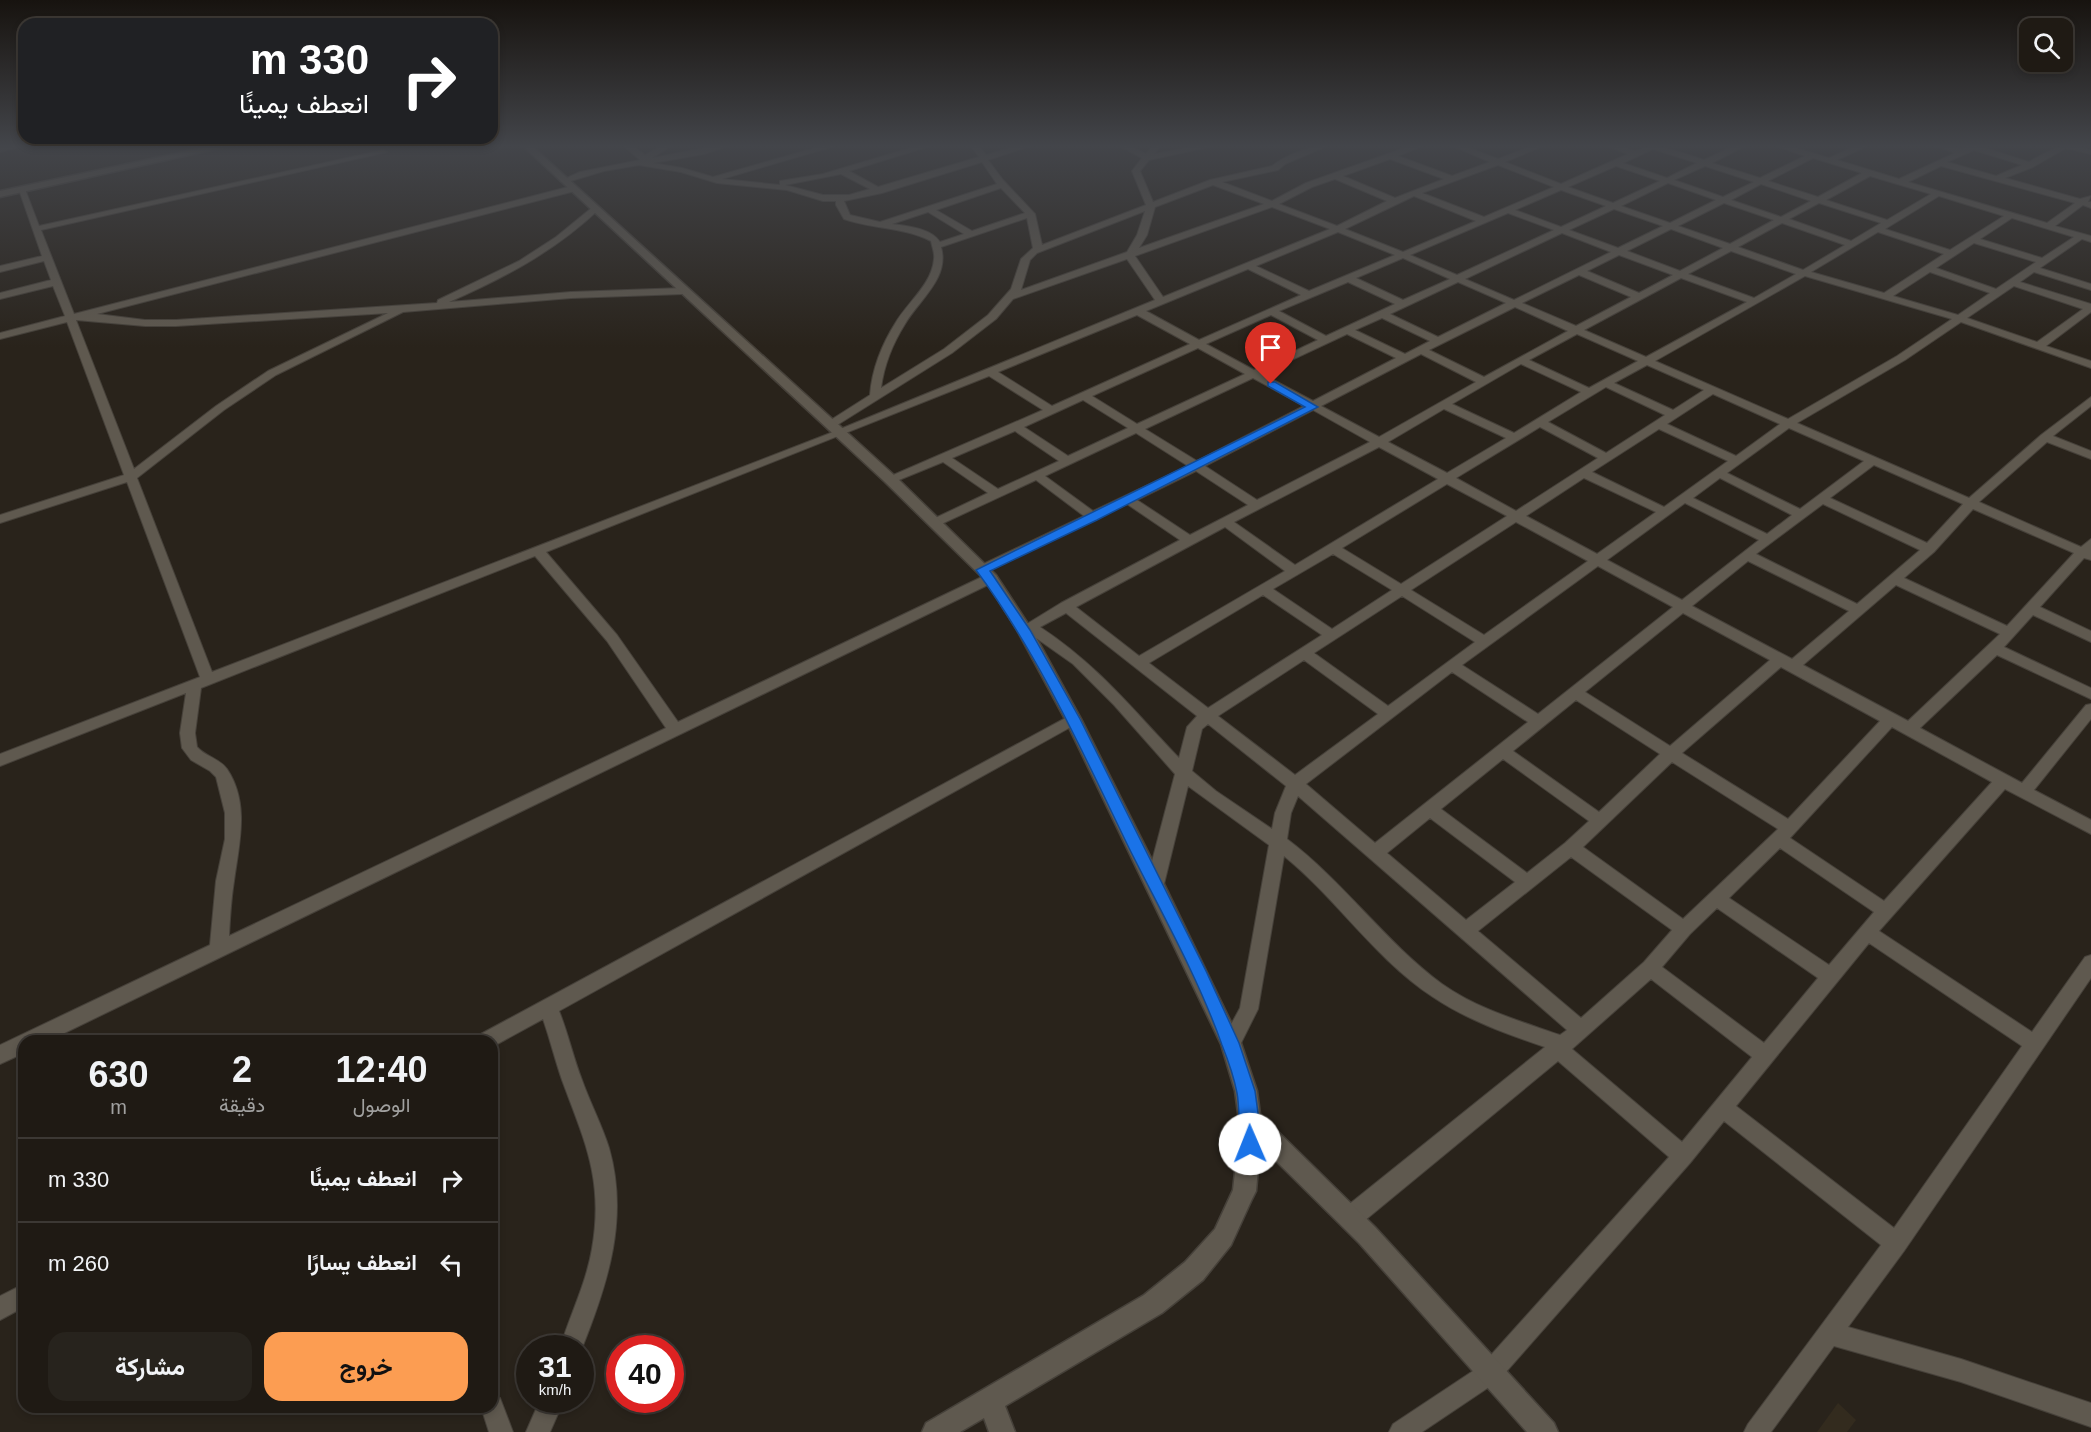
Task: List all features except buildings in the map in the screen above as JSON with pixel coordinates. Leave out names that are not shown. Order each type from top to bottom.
[{"type":"street","points":[[30,213],[56,282],[74,317],[201,682],[195,695],[189,728],[190,747],[198,759],[219,770],[227,788],[233,814],[232,844],[221,914],[219,950]]},
{"type":"street","points":[[36,229],[109,213]]},
{"type":"street","points":[[0,336],[464,213]]},
{"type":"street","points":[[427,308],[486,282],[539,254],[556,243],[590,213]]},
{"type":"street","points":[[598,213],[890,479],[986,574],[1027,629],[1155,884],[1231,1043],[1246,1091],[1249,1118],[1248,1161],[1244,1191],[1223,1237],[1194,1271],[1153,1304],[935,1432]]},
{"type":"street","points":[[845,213],[847,217],[874,226],[911,228],[921,231],[935,240],[939,257],[930,284],[906,315],[893,338],[875,382],[875,396]]},
{"type":"street","points":[[874,226],[916,213]]},
{"type":"street","points":[[935,213],[971,234]]},
{"type":"street","points":[[835,429],[875,396],[971,334],[992,317],[1016,290],[1026,259],[1038,249],[1135,213]]},
{"type":"street","points":[[1130,256],[1142,235],[1149,213]]},
{"type":"street","points":[[1010,297],[1249,213]]},
{"type":"street","points":[[1296,213],[1649,360],[1970,504],[2088,550],[1995,648],[1909,729]]},
{"type":"street","points":[[0,760],[538,551],[835,429],[989,371],[1338,229],[1366,213]]},
{"type":"street","points":[[1464,213],[1485,221]]},
{"type":"street","points":[[890,479],[945,458],[1086,397],[1270,311],[1501,213]]},
{"type":"street","points":[[1515,213],[1755,302]]},
{"type":"street","points":[[935,523],[1254,375],[1401,303],[1602,213]]},
{"type":"street","points":[[1631,213],[1803,273],[1962,319],[2091,365]]},
{"type":"street","points":[[42,1035],[676,730],[1313,407],[1404,358],[1619,250],[1699,213]]},
{"type":"street","points":[[1761,213],[1852,244]]},
{"type":"street","points":[[1027,629],[1189,540],[1379,442],[1576,329],[1792,213]]},
{"type":"street","points":[[1858,213],[1889,223]]},
{"type":"street","points":[[1138,663],[1262,588],[1334,548],[1444,478],[1605,382],[1755,302],[1906,213]]},
{"type":"street","points":[[2004,213],[2086,237]]},
{"type":"street","points":[[2049,226],[2071,213]]},
{"type":"street","points":[[936,246],[1032,214],[1038,249]]},
{"type":"street","points":[[1887,296],[2011,215]]},
{"type":"street","points":[[1877,229],[1952,254]]},
{"type":"street","points":[[1231,1043],[1250,1009],[1283,813],[1294,784],[1386,712],[1789,423],[1887,367],[2044,262],[2086,237]]},
{"type":"street","points":[[1974,240],[2044,262]]},
{"type":"street","points":[[1130,256],[1160,300]]},
{"type":"street","points":[[0,270],[46,258]]},
{"type":"street","points":[[1247,265],[1309,295]]},
{"type":"street","points":[[1929,269],[1999,293]]},
{"type":"street","points":[[2034,269],[2091,287]]},
{"type":"street","points":[[1578,271],[1638,296]]},
{"type":"street","points":[[1348,278],[1401,303]]},
{"type":"street","points":[[0,296],[56,282]]},
{"type":"street","points":[[2014,283],[2091,308]]},
{"type":"street","points":[[74,317],[161,323],[427,308],[578,294],[683,291]]},
{"type":"street","points":[[2038,347],[2091,308]]},
{"type":"street","points":[[0,519],[130,477],[220,408],[272,373],[404,309]]},
{"type":"street","points":[[1136,310],[2091,828]]},
{"type":"street","points":[[1270,311],[1325,340]]},
{"type":"street","points":[[1381,314],[1438,341]]},
{"type":"street","points":[[1347,330],[1404,358]]},
{"type":"street","points":[[1421,350],[1483,381]]},
{"type":"street","points":[[1521,360],[1588,392]]},
{"type":"street","points":[[989,371],[1052,411]]},
{"type":"street","points":[[1605,382],[1673,414]]},
{"type":"street","points":[[1155,884],[1195,727],[1208,715],[1713,389]]},
{"type":"street","points":[[1086,397],[1256,505]]},
{"type":"street","points":[[1465,931],[1571,848],[1669,754],[1857,609],[1929,549],[1970,504],[2045,437],[2091,400]]},
{"type":"street","points":[[1445,405],[1513,437]]},
{"type":"street","points":[[1539,422],[1606,457]]},
{"type":"street","points":[[1658,424],[1738,461]]},
{"type":"street","points":[[1017,427],[1068,461]]},
{"type":"street","points":[[2045,437],[2091,455]]},
{"type":"street","points":[[945,458],[997,494]]},
{"type":"street","points":[[1375,853],[1746,555],[1872,461]]},
{"type":"street","points":[[1584,473],[1665,512]]},
{"type":"street","points":[[1720,474],[1802,515]]},
{"type":"street","points":[[1036,476],[1093,517]]},
{"type":"street","points":[[1686,499],[1767,539]]},
{"type":"street","points":[[1822,499],[1929,549]]},
{"type":"street","points":[[1129,500],[1189,540]]},
{"type":"street","points":[[1225,521],[1293,570]]},
{"type":"street","points":[[1334,548],[1484,641]]},
{"type":"street","points":[[538,551],[612,638],[676,730]]},
{"type":"street","points":[[1746,555],[1857,609]]},
{"type":"street","points":[[1893,578],[2009,632]]},
{"type":"street","points":[[1262,588],[1333,636]]},
{"type":"street","points":[[1066,606],[1294,784],[1581,1030]]},
{"type":"street","points":[[2031,608],[2091,637]]},
{"type":"street","points":[[1027,629],[1077,660],[1185,773],[1212,798],[1278,842],[1332,889],[1405,964],[1437,990],[1480,1014],[1560,1047],[1683,1156]]},
{"type":"street","points":[[1995,648],[2091,694]]},
{"type":"street","points":[[1305,654],[1386,712]]},
{"type":"street","points":[[1452,664],[1539,722]]},
{"type":"street","points":[[1575,693],[1669,754],[1783,833],[1886,910]]},
{"type":"street","points":[[2024,791],[2091,709]]},
{"type":"street","points":[[497,1035],[1073,719]]},
{"type":"street","points":[[1350,1218],[1581,1030],[1650,968],[1684,929],[1718,899],[1891,719]]},
{"type":"street","points":[[1503,751],[1600,821]]},
{"type":"street","points":[[1401,1432],[1490,1373],[1683,1156],[1867,932],[2003,780]]},
{"type":"street","points":[[1430,809],[1527,883]]},
{"type":"street","points":[[1571,848],[1684,929]]},
{"type":"street","points":[[1718,899],[1832,976]]},
{"type":"street","points":[[1867,932],[2035,1044]]},
{"type":"street","points":[[1756,1432],[1896,1242],[2091,963]]},
{"type":"street","points":[[1650,968],[1764,1055]]},
{"type":"street","points":[[548,1007],[559,1033],[567,1069],[598,1148],[607,1194],[608,1216],[601,1263],[597,1281],[577,1335]]},
{"type":"street","points":[[0,1055],[18,1046]]},
{"type":"street","points":[[1722,1107],[1896,1242]]},
{"type":"street","points":[[1249,1118],[1350,1218],[1545,1432]]},
{"type":"street","points":[[0,1309],[18,1298]]},
{"type":"street","points":[[1828,1333],[1919,1356],[2091,1415]]},
{"type":"street","points":[[990,1401],[1002,1432]]},
{"type":"street","points":[[494,1413],[501,1432]]},
{"type":"street","points":[[538,1432],[546,1413]]},
{"type":"shaded area","points":[[1838,1403],[1856,1420],[1847,1432],[1817,1432]]},
{"type":"route","points":[[1250,1144],[1251,1128],[1246,1091],[1231,1043],[1198,971],[1073,719],[1024,630],[991,578],[982,570],[1313,407],[1271,384]]}]
